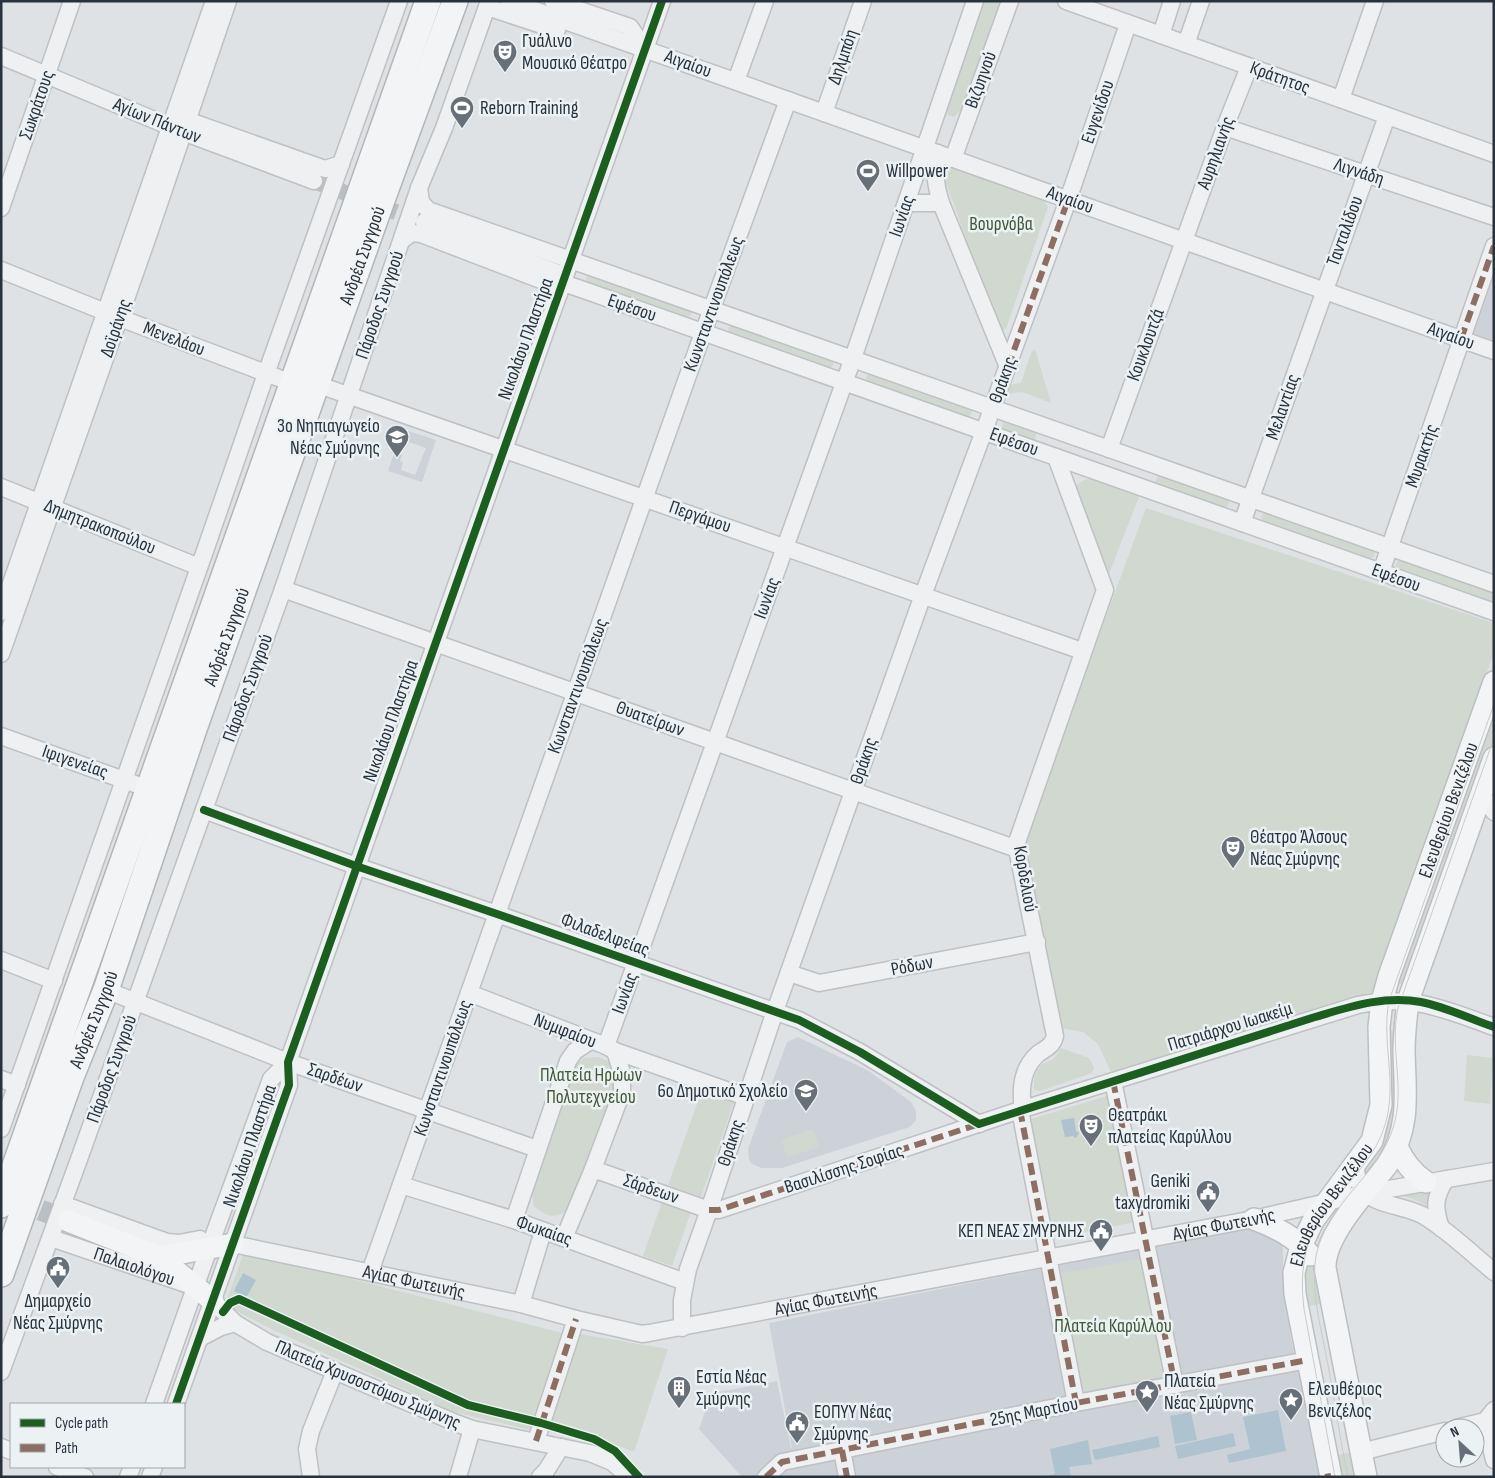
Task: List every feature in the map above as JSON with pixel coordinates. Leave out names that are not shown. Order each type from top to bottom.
[{"type":"highway","name":"Ανδρέα Συγγρού","points":[[1,1274],[71,1077],[106,990],[195,726],[428,1]]},
{"type":"highway","name":"Ανδρέα Συγγρού","points":[[1,1205],[148,789],[304,384],[455,1]]},
{"type":"main road","name":"Ελευθερίου Βενιζέλου","points":[[1329,1476],[1295,1294],[1295,1268],[1301,1246],[1313,1221],[1325,1202],[1372,1141],[1380,1105],[1379,1027],[1382,1001],[1494,682]]},
{"type":"main road","name":"Ελευθερίου Βενιζέλου","points":[[1366,1477],[1325,1261],[1328,1247],[1336,1233],[1387,1165],[1397,1147],[1406,1109],[1404,1028],[1408,1001],[1494,758]]},
{"type":"main road","points":[[1397,1147],[1410,1169],[1436,1180]]},
{"type":"main road","points":[[65,1212],[159,1257],[196,1287]]},
{"type":"main road","points":[[1254,1220],[1281,1230],[1313,1258],[1322,1276],[1339,1368],[1348,1383]]},
{"type":"main road","name":"Αγίας Φωτεινής","points":[[159,1257],[211,1241],[233,1244]]},
{"type":"main road","name":"Παλαιολόγου","points":[[196,1287],[213,1301]]},
{"type":"street","name":"Σωκράτους","points":[[1,208],[72,1]]},
{"type":"street","name":"Δοϊράνης","points":[[1,654],[46,505],[177,128],[214,1]]},
{"type":"street","name":"Δοϊράνης","points":[[177,128],[228,1]]},
{"type":"street","points":[[1,1129],[399,1]]},
{"type":"street","name":"Αιγαίου","points":[[509,1],[1494,351]]},
{"type":"street","name":"Αιγαίου","points":[[553,1],[630,28],[646,49]]},
{"type":"street","name":"Νικολάου Πλαστήρα","points":[[572,261],[662,1]]},
{"type":"street","points":[[736,82],[765,1]]},
{"type":"street","name":"Δηλμπόη","points":[[824,113],[863,1]]},
{"type":"street","name":"Βιζυηνού","points":[[938,153],[975,1]]},
{"type":"street","name":"Βιζυηνού","points":[[938,153],[1010,1]]},
{"type":"street","name":"Κράτητος","points":[[1066,1],[1494,154]]},
{"type":"street","points":[[1160,35],[1172,1]]},
{"type":"street","points":[[1186,44],[1201,1]]},
{"type":"street","points":[[1341,99],[1375,1]]},
{"type":"street","name":"Αιγαίου","points":[[488,4],[616,50],[646,49]]},
{"type":"street","name":"Πάροδος Συγγρού","points":[[1,1372],[51,1238],[65,1212],[136,1001],[283,589],[419,188],[444,128],[488,4]]},
{"type":"street","name":"Ευγενίδου","points":[[1068,200],[1128,24]]},
{"type":"street","name":"Αγίων Πάντων","points":[[1,56],[177,128],[314,181]]},
{"type":"street","name":"Αυρηλιανής","points":[[1184,241],[1249,67]]},
{"type":"street","name":"Κωνσταντινουπόλεως","points":[[370,1272],[703,333],[788,100]]},
{"type":"street","name":"Τανταλίδου","points":[[1324,290],[1387,116]]},
{"type":"street","name":"Λιγνάδη","points":[[1225,127],[1494,217]]},
{"type":"street","name":"Αγίων Πάντων","points":[[177,128],[325,169],[341,164]]},
{"type":"street","name":"Αγίων Πάντων","points":[[177,128],[330,196]]},
{"type":"street","points":[[938,153],[935,172],[936,187],[941,203],[1008,367]]},
{"type":"street","name":"Ιωνίας","points":[[610,1049],[636,963],[845,382],[907,203],[938,153]]},
{"type":"street","name":"Εφέσου","points":[[419,188],[421,202],[428,210],[1494,584]]},
{"type":"street","name":"Θράκης","points":[[682,1328],[684,1282],[788,973],[922,595],[993,408],[1068,200]]},
{"type":"street","points":[[907,203],[941,203]]},
{"type":"street","points":[[424,222],[560,283]]},
{"type":"street","points":[[402,240],[412,233],[421,234],[546,282],[557,289],[572,261]]},
{"type":"street","name":"Κουκλουτζά","points":[[1108,449],[1184,241]]},
{"type":"street","name":"Μυρακτής","points":[[1381,572],[1494,246]]},
{"type":"street","name":"Μενελάου","points":[[1,270],[113,316],[266,374],[304,384]]},
{"type":"street","name":"Νικολάου Πλαστήρα","points":[[176,1403],[289,1085],[288,1062],[504,449],[560,283]]},
{"type":"street","name":"Εφέσου","points":[[560,283],[1494,612]]},
{"type":"street","name":"Μελαντίας","points":[[1242,523],[1324,290]]},
{"type":"street","name":"Περγάμου","points":[[304,384],[350,395],[1082,652]]},
{"type":"street","name":"Κορδελιού","points":[[1021,1110],[1022,1088],[1027,1068],[1038,1054],[1053,1043],[1055,1036],[1017,849],[1019,833],[1105,590],[1056,457]]},
{"type":"street","name":"Δημητρακοπούλου","points":[[1,487],[199,567]]},
{"type":"street","name":"Δοϊράνης","points":[[1,612],[46,505]]},
{"type":"street","name":"Θυατείρων","points":[[283,589],[1017,849]]},
{"type":"street","name":"Ιφιγενείας","points":[[1,736],[125,779],[148,789]]},
{"type":"street","points":[[1481,794],[1494,812]]},
{"type":"street","name":"Φιλαδελφείας","points":[[204,810],[356,866],[799,1020],[860,1052],[979,1124]]},
{"type":"street","name":"Ρόδων","points":[[788,973],[819,983],[1037,942]]},
{"type":"street","points":[[1,960],[54,981]]},
{"type":"street","points":[[106,990],[136,1001]]},
{"type":"street","name":"Νυμφαίου","points":[[469,993],[610,1049],[746,1097]]},
{"type":"street","name":"Σαρδέων","points":[[136,1001],[288,1062],[537,1148]]},
{"type":"street","name":"Πατριάρχου Ιωακείμ","points":[[979,1124],[1358,1004],[1382,1001],[1421,1002],[1494,1028]]},
{"type":"street","points":[[514,1220],[568,1061],[576,1051],[590,1041]]},
{"type":"street","points":[[564,1238],[594,1169],[622,1092],[622,1073],[610,1049]]},
{"type":"street","name":"Νικολάου Πλαστήρα","points":[[154,1403],[211,1241],[271,1079],[288,1062]]},
{"type":"street","points":[[1,1079],[17,1085]]},
{"type":"street","points":[[1112,1081],[1175,1385]]},
{"type":"street","points":[[1021,1110],[1076,1403]]},
{"type":"street","name":"Βασιλίσσης Σοφίας","points":[[709,1210],[719,1210],[979,1124]]},
{"type":"street","points":[[1356,1164],[1357,1175],[1366,1193],[1374,1199],[1419,1213],[1441,1228],[1494,1272]]},
{"type":"street","name":"Σάρδεων","points":[[594,1169],[709,1210]]},
{"type":"street","name":"Αγίας Φωτεινής","points":[[233,1244],[521,1304],[642,1334],[1254,1220],[1366,1193],[1494,1171]]},
{"type":"street","points":[[1436,1180],[1438,1193],[1436,1205],[1441,1228]]},
{"type":"street","name":"Φωκαίας","points":[[401,1185],[514,1220],[684,1282]]},
{"type":"street","name":"Αγίας Φωτεινής","points":[[65,1212],[167,1242],[211,1241]]},
{"type":"street","points":[[521,1304],[543,1231]]},
{"type":"street","name":"Παλαιολόγου","points":[[51,1238],[196,1287]]},
{"type":"street","name":"Πλατεία Χρυσοστόμου Σμύρνης","points":[[213,1301],[235,1323],[267,1342],[472,1429],[590,1453],[612,1462],[629,1477]]},
{"type":"street","points":[[536,1441],[576,1319]]},
{"type":"street","points":[[200,1338],[221,1327],[235,1323]]},
{"type":"street","name":"25ης Μαρτίου","points":[[766,1477],[782,1462],[1076,1403],[1308,1360]]},
{"type":"street","points":[[311,1477],[307,1449],[311,1430],[335,1371]]},
{"type":"street","points":[[1490,1416],[1494,1460]]},
{"type":"street","points":[[458,1477],[472,1429]]},
{"type":"street","points":[[1361,1452],[1435,1434]]},
{"type":"street","points":[[540,1477],[561,1447]]},
{"type":"street","points":[[842,1450],[848,1477]]},
{"type":"street","points":[[60,1468],[86,1477]]},
{"type":"shaded area","points":[[1494,260],[1494,344],[1469,334]]},
{"type":"shaded area","name":"3ο Νηπιαγωγείο Νέας Σμύρνης","points":[[402,429],[436,440],[422,482],[388,471]],"holes":[[[400,439],[426,448],[415,475],[401,470],[403,462],[400,461],[402,455],[396,453]]]},
{"type":"shaded area","name":"6ο Δημοτικό Σχολείο","points":[[798,1037],[869,1071],[911,1102],[916,1111],[916,1120],[910,1127],[782,1168],[761,1168],[752,1164],[749,1160],[748,1149],[787,1042]]},
{"type":"shaded area","points":[[1257,1226],[1261,1227],[1283,1246],[1283,1285],[1291,1339],[1322,1477],[742,1477],[699,1429],[708,1403],[718,1392],[777,1381],[792,1448],[769,1323]]},
{"type":"green space","points":[[985,1],[1001,1],[961,110],[954,117],[948,115],[945,108]]},
{"type":"green space","name":"Βουρνόβα","points":[[951,164],[1043,199],[1048,207],[1006,329],[999,332],[944,177],[944,167]]},
{"type":"green space","points":[[588,274],[692,311],[691,315],[687,318],[588,283],[586,279]]},
{"type":"green space","points":[[730,324],[834,361],[833,365],[829,368],[729,332]]},
{"type":"green space","points":[[1035,349],[1051,403],[1022,392],[1009,394],[1009,385],[1021,383],[1031,353]]},
{"type":"green space","points":[[872,373],[968,407],[972,411],[970,417],[965,418],[867,382],[868,374]]},
{"type":"green space","points":[[1007,420],[1038,429],[1034,442],[1004,432],[1002,428],[1003,422]]},
{"type":"green space","points":[[1159,473],[1230,499],[1228,506],[1223,508],[1154,485]]},
{"type":"green space","points":[[1095,478],[1140,494],[1109,574],[1076,491],[1077,485],[1081,482]]},
{"type":"green space","points":[[1146,508],[1494,623],[1494,652],[1375,992],[1112,1074],[1098,1044],[1083,1032],[1060,1028],[1024,840]]},
{"type":"green space","points":[[1266,511],[1372,549],[1375,552],[1374,557],[1370,559],[1263,521],[1261,518]]},
{"type":"green space","points":[[1400,560],[1494,592],[1494,604],[1397,570],[1395,567]]},
{"type":"green space","points":[[1494,689],[1494,744],[1409,981],[1389,988]]},
{"type":"green space","points":[[1381,1030],[1397,1031],[1398,1122],[1369,1176],[1359,1166],[1370,1149]]},
{"type":"green space","points":[[1061,1048],[1089,1058],[1094,1067],[1092,1073],[1040,1091],[1034,1090],[1036,1072],[1040,1066],[1055,1057]]},
{"type":"green space","points":[[1467,1055],[1493,1058],[1490,1104],[1464,1101]]},
{"type":"green space","name":"Πλατεία Ηρώων Πολυτεχνείου","points":[[599,1057],[610,1062],[613,1089],[572,1206],[557,1215],[549,1215],[534,1206],[532,1194],[573,1068],[584,1058]]},
{"type":"green space","points":[[702,1090],[734,1102],[701,1197],[668,1185]]},
{"type":"green space","points":[[1110,1095],[1123,1098],[1150,1219],[1080,1233],[1079,1228],[1036,1236],[1015,1131],[1029,1126],[1028,1120]]},
{"type":"green space","points":[[813,1129],[819,1147],[787,1157],[781,1140]]},
{"type":"green space","points":[[1435,1185],[1429,1196],[1432,1211],[1424,1204],[1415,1200],[1395,1195]]},
{"type":"green space","points":[[663,1199],[692,1209],[672,1266],[643,1256]]},
{"type":"green space","points":[[244,1252],[562,1333],[530,1430],[454,1412],[271,1329],[229,1307],[226,1302]]},
{"type":"green space","name":"Πλατεία Καρύλλου","points":[[1158,1256],[1182,1373],[1162,1377],[1162,1380],[1156,1381],[1155,1378],[1067,1395],[1043,1276]]},
{"type":"green space","points":[[1302,1258],[1313,1265],[1316,1271],[1320,1304],[1301,1308]]},
{"type":"green space","points":[[580,1334],[668,1349],[634,1452],[619,1446],[546,1431]]},
{"type":"green space","points":[[1351,1452],[1355,1477],[1334,1477],[1329,1457]]},
{"type":"water","points":[[1074,1118],[1076,1131],[1079,1133],[1076,1138],[1073,1136],[1065,1137],[1061,1120]]},
{"type":"water","points":[[243,1273],[256,1280],[246,1298],[234,1291]]},
{"type":"water","points":[[1278,1410],[1286,1451],[1229,1463],[1227,1455],[1250,1449],[1243,1417]]},
{"type":"water","points":[[1191,1412],[1197,1440],[1175,1444],[1170,1416]]},
{"type":"water","points":[[1233,1433],[1236,1446],[1178,1459],[1175,1446]]},
{"type":"water","points":[[1158,1436],[1160,1447],[1095,1460],[1092,1450]]},
{"type":"water","points":[[1088,1440],[1092,1464],[1069,1467],[1071,1477],[1040,1477],[1055,1474],[1050,1449]]},
{"type":"tunnel","points":[[314,181],[422,222]]},
{"type":"tunnel","points":[[11,1198],[68,1221]]},
{"type":"tram line","points":[[1335,1477],[1304,1309],[1302,1279],[1306,1251],[1310,1238],[1324,1212],[1370,1156],[1385,1125],[1390,1094],[1387,1032],[1389,1001],[1494,704]]},
{"type":"tram line","points":[[1348,1477],[1316,1302],[1314,1277],[1316,1254],[1328,1225],[1344,1201],[1372,1167],[1388,1142],[1393,1128],[1398,1098],[1395,1038],[1398,1008],[1494,738]]},
{"type":"marked path","points":[[1008,367],[1068,200]]},
{"type":"marked path","points":[[1461,339],[1494,246]]},
{"type":"marked path","points":[[1113,1081],[1175,1385]]},
{"type":"marked path","points":[[1020,1110],[1076,1403]]},
{"type":"marked path","points":[[709,1210],[719,1210],[979,1124]]},
{"type":"marked path","points":[[536,1441],[576,1319]]},
{"type":"marked path","points":[[766,1477],[782,1462],[1076,1403],[1308,1360]]},
{"type":"marked path","points":[[842,1450],[847,1477]]},
{"type":"marked path","points":[[1325,1477],[1331,1476]]},
{"type":"cycle path","points":[[176,1403],[289,1085],[288,1062],[662,1]]},
{"type":"cycle path","points":[[204,810],[356,866],[799,1020],[860,1052],[979,1124],[1315,1017],[1367,1003],[1394,1000],[1421,1002],[1449,1010],[1494,1027]]},
{"type":"cycle path","points":[[223,1312],[230,1303],[239,1299],[468,1405],[541,1423],[594,1439],[615,1451],[639,1477]]},
{"type":"place","name":"Γυάλινο Μουσικό Θέατρο","points":[[505,73]]},
{"type":"place","name":"Reborn Training","points":[[462,129]]},
{"type":"place","name":"Willpower","points":[[868,192]]},
{"type":"place","name":"3ο Νηπιαγωγείο Νέας Σμύρνης","points":[[397,458]]},
{"type":"place","name":"Θέατρο Άλσους Νέας Σμύρνης","points":[[1233,869]]},
{"type":"place","name":"6ο Δημοτικό Σχολείο","points":[[806,1112]]},
{"type":"place","name":"Θεατράκι πλατείας Καρύλλου","points":[[1091,1147]]},
{"type":"place","name":"Geniki taxydromiki","points":[[1208,1213]]},
{"type":"place","name":"ΚΕΠ ΝΕΑΣ ΣΜΥΡΝΗΣ","points":[[1101,1252]]},
{"type":"place","name":"Δημαρχείο Νέας Σμύρνης","points":[[58,1289]]},
{"type":"place","name":"Εστία Νέας Σμύρνης","points":[[679,1409]]},
{"type":"place","name":"Πλατεία Νέας Σμύρνης","points":[[1147,1413]]},
{"type":"place","name":"Ελευθέριος Βενιζέλος","points":[[1291,1421]]},
{"type":"place","name":"ΕΟΠΥΥ Νέας Σμύρνης","points":[[797,1444]]}]
